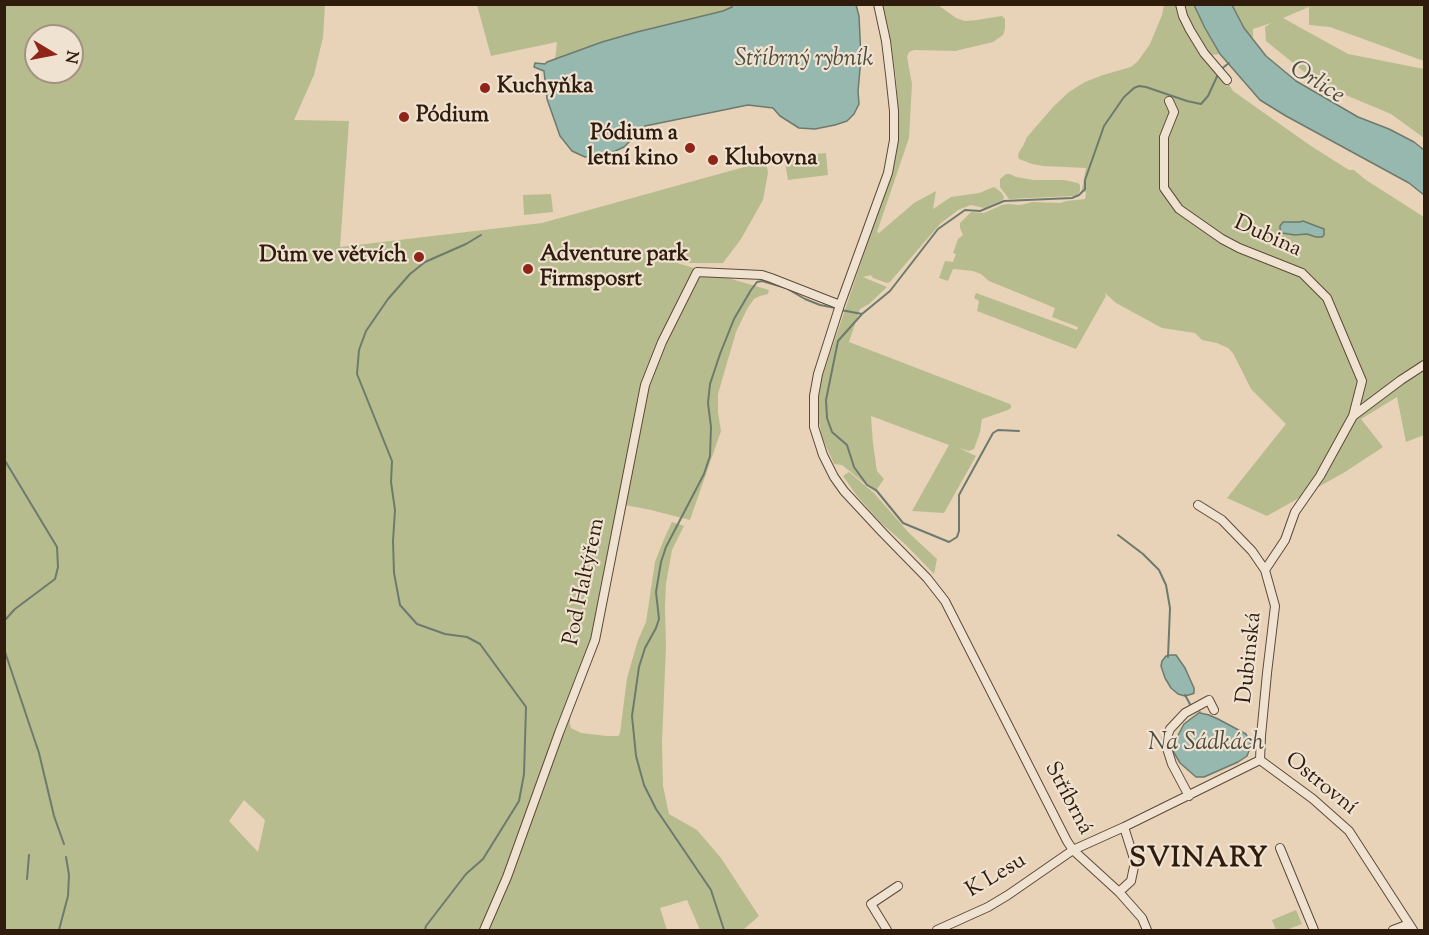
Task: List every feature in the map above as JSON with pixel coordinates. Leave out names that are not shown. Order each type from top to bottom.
[{"type":"street","name":"Stříbrná","points":[[878,4],[886,40],[894,111],[894,140],[888,173],[840,305],[818,374],[814,396],[814,427],[823,455],[844,491],[927,578],[945,601],[1067,841],[1073,850],[1119,892],[1142,918],[1147,930]]},
{"type":"street","points":[[1180,4],[1183,16],[1204,53],[1227,80]]},
{"type":"street","name":"Dubina","points":[[1169,101],[1174,112],[1164,137],[1164,188],[1179,208],[1222,239],[1302,273],[1327,298],[1362,381],[1353,416],[1320,476],[1295,512],[1285,540],[1265,570]]},
{"type":"street","name":"Pod Haltýřem","points":[[483,930],[507,877],[595,640],[645,386],[662,342],[697,272],[762,275],[840,305]]},
{"type":"street","name":"Dubina","points":[[1353,416],[1425,365]]},
{"type":"street","points":[[1198,505],[1222,520],[1252,551],[1265,570]]},
{"type":"street","name":"Dubinská","points":[[1260,760],[1275,606],[1265,570]]},
{"type":"street","points":[[1189,796],[1172,764],[1165,742],[1170,729],[1185,713],[1209,700],[1214,710]]},
{"type":"street","points":[[1073,850],[1260,760]]},
{"type":"street","name":"Ostrovní","points":[[1260,760],[1313,799],[1348,831],[1411,927]]},
{"type":"street","name":"Stříbrná","points":[[1119,892],[1131,881],[1134,862],[1124,827]]},
{"type":"street","points":[[1280,848],[1314,930]]},
{"type":"street","name":"K Lesu","points":[[937,930],[988,907],[1073,850]]},
{"type":"street","points":[[887,930],[870,904],[898,886]]},
{"type":"street","points":[[1393,930],[1411,927]]},
{"type":"green space","points":[[5,5],[325,5],[323,37],[314,75],[294,120],[349,121],[340,247],[542,223],[766,161],[768,173],[763,200],[741,239],[723,263],[677,263],[769,290],[768,294],[754,299],[736,332],[718,394],[721,431],[690,520],[620,504],[626,508],[570,717],[571,728],[581,733],[618,736],[620,733],[627,678],[646,622],[655,562],[672,522],[684,526],[672,550],[666,584],[663,786],[669,814],[697,830],[721,858],[759,916],[743,930],[700,930],[687,900],[660,908],[667,930],[5,930]],"holes":[[[244,800],[265,820],[258,852],[229,821]]]},
{"type":"green space","points":[[477,5],[734,5],[733,8],[724,12],[602,42],[555,60],[557,42],[491,56]]},
{"type":"green space","points":[[882,5],[938,5],[956,18],[965,21],[1002,16],[1005,19],[1003,35],[993,42],[955,51],[914,50],[909,52],[907,57],[912,84],[909,138],[877,232],[879,233],[914,203],[936,191],[933,209],[951,197],[979,193],[994,187],[1001,192],[1003,200],[984,208],[971,205],[958,210],[940,224],[890,282],[873,278],[871,275],[863,277],[887,287],[869,304],[860,309],[849,342],[1010,404],[1011,408],[1008,410],[982,419],[974,449],[969,451],[959,448],[976,456],[944,513],[912,511],[949,445],[871,416],[877,471],[884,479],[875,492],[842,465],[834,464],[822,437],[817,412],[821,380],[893,169],[899,133],[896,78],[889,31]]},
{"type":"green space","points":[[1164,5],[1194,5],[1220,54],[1211,55],[1233,91],[1311,146],[1349,170],[1354,170],[1424,217],[1424,435],[1406,442],[1397,397],[1361,419],[1383,447],[1345,472],[1267,516],[1227,498],[1286,424],[1251,389],[1233,353],[1228,348],[1202,340],[1195,333],[1162,328],[1116,303],[1105,293],[1106,296],[1076,349],[977,311],[979,301],[974,298],[976,293],[1077,330],[1078,327],[1052,317],[1055,308],[989,281],[973,271],[953,269],[948,281],[939,278],[945,261],[953,262],[956,254],[953,253],[958,239],[963,235],[960,223],[971,212],[984,213],[1008,204],[1060,203],[1085,199],[1086,192],[1081,195],[1086,168],[1032,164],[1019,159],[1019,152],[1027,137],[1069,92],[1085,82],[1131,67],[1138,61],[1150,44]]},
{"type":"green space","points":[[1232,5],[1424,5],[1424,61],[1330,27],[1309,25],[1309,7],[1283,18],[1348,54],[1424,69],[1424,138],[1391,114],[1319,84],[1266,41],[1265,27],[1271,23],[1253,29],[1253,40]]},
{"type":"green space","points":[[826,153],[828,175],[788,180],[784,157]]},
{"type":"green space","points":[[1006,174],[1034,180],[1064,180],[1078,183],[1080,191],[1073,196],[1009,199],[1000,187],[1000,179]]},
{"type":"green space","points":[[551,194],[553,212],[524,215],[523,195]]},
{"type":"green space","points":[[849,472],[874,493],[909,533],[937,559],[934,574],[880,522],[857,496],[843,476]]},
{"type":"green space","points":[[1296,910],[1302,924],[1286,930],[1276,930],[1272,920]]},
{"type":"water","name":"Stříbrný rybník","points":[[733,4],[856,5],[859,16],[861,58],[859,104],[854,114],[847,121],[835,125],[815,129],[799,128],[780,116],[773,108],[748,105],[645,126],[624,147],[611,153],[585,157],[572,151],[560,136],[547,99],[544,71],[534,67],[535,63],[545,64],[602,42],[723,11],[732,7]]},
{"type":"water","points":[[1194,5],[1232,5],[1244,28],[1266,56],[1296,81],[1358,117],[1414,142],[1424,150],[1424,195],[1409,183],[1260,100],[1220,54]]},
{"type":"water","points":[[1303,221],[1324,229],[1324,235],[1316,237],[1307,234],[1295,235],[1282,233],[1280,229],[1283,222]]},
{"type":"water","points":[[1176,655],[1185,668],[1194,693],[1185,696],[1171,688],[1161,666],[1166,656]]},
{"type":"water","name":"Na Sádkách","points":[[1200,712],[1246,734],[1250,748],[1247,756],[1238,762],[1204,777],[1196,777],[1180,763],[1173,747],[1184,724]]},
{"type":"waterway","points":[[1019,431],[998,430],[993,433],[959,495],[957,537],[949,542],[903,523],[876,490],[867,485],[854,467],[847,445],[832,432],[827,418],[826,400],[838,341],[862,314],[890,291],[938,229],[965,210],[980,211],[1004,201],[1072,198],[1079,195],[1085,189],[1085,180],[1104,126],[1124,97],[1134,88],[1146,87],[1201,104],[1208,96],[1220,70],[1229,63]]},
{"type":"waterway","points":[[425,930],[466,874],[483,859],[519,801],[524,774],[526,707],[480,644],[467,637],[445,634],[417,624],[400,605],[394,573],[395,510],[391,482],[392,461],[357,374],[359,350],[366,331],[388,299],[410,274],[425,262],[481,235]]},
{"type":"waterway","points":[[724,930],[711,890],[656,809],[644,785],[636,756],[632,716],[639,667],[659,619],[656,592],[666,547],[704,474],[710,456],[711,427],[708,403],[710,384],[734,319],[751,290],[757,282],[762,281],[786,288],[820,305],[836,308]]},
{"type":"waterway","points":[[841,310],[862,314]]},
{"type":"waterway","points":[[4,459],[57,547],[58,567],[55,579],[15,609],[4,621]]},
{"type":"waterway","points":[[1118,535],[1159,570],[1166,585],[1170,608],[1168,657]]},
{"type":"waterway","points":[[4,649],[39,753],[54,816],[64,844]]},
{"type":"waterway","points":[[1185,695],[1191,706]]},
{"type":"waterway","points":[[27,879],[29,855]]},
{"type":"waterway","points":[[59,930],[68,896],[69,875],[66,857]]},
{"type":"place","name":"Kuchyňka","points":[[485,88]]},
{"type":"place","name":"Pódium","points":[[404,117]]},
{"type":"place","name":"Pódium a letní kino","points":[[690,148]]},
{"type":"place","name":"Klubovna","points":[[713,160]]},
{"type":"place","name":"Dům ve větvích","points":[[419,257]]},
{"type":"place","name":"Adventure park Firmsposrt","points":[[528,269]]},
{"type":"district","name":"SVINARY","points":[[1199,861]]},
{"type":"water label","name":"Orlice","points":[[1316,84]]}]
